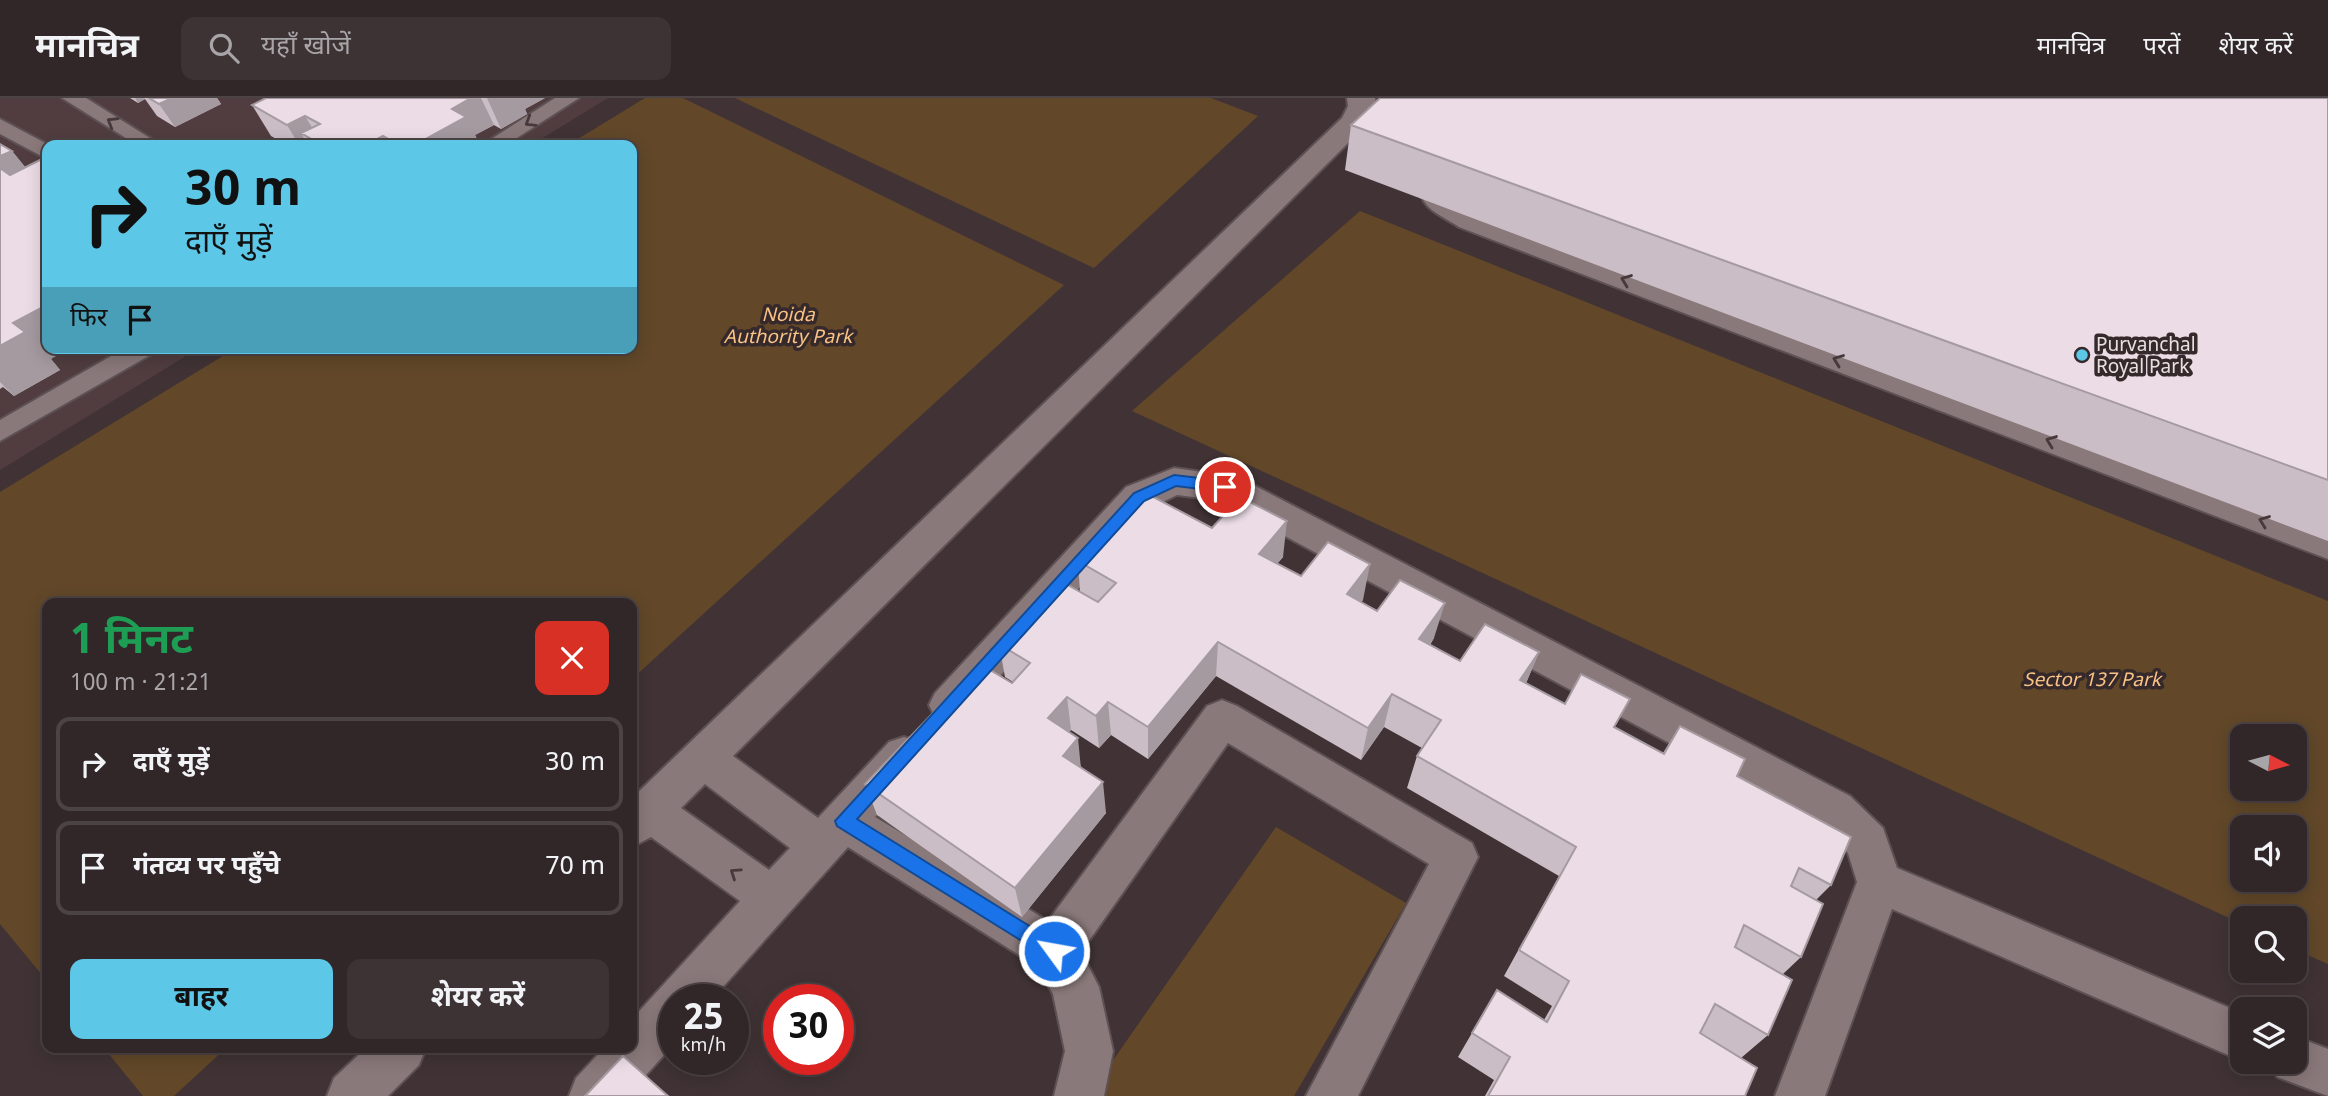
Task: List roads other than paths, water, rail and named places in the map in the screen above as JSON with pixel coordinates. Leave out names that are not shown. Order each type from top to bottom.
[{"type":"street","points":[[773,898],[698,847],[641,818],[1353,122],[1362,106],[1361,98]]},
{"type":"street","points":[[1510,98],[1435,184],[1434,197],[1469,220],[2328,545]]},
{"type":"street","points":[[695,984],[1139,497],[1174,481],[1225,487],[1835,810],[1867,842],[1879,882],[1800,1096]]},
{"type":"street","points":[[1054,951],[1222,719],[1456,857],[1331,1096]]},
{"type":"street","points":[[702,758],[832,833],[1054,951],[1075,987],[1089,1051],[1079,1096]]},
{"type":"street","points":[[1879,882],[2230,1032]]},
{"type":"street","points":[[637,1048],[658,1025]]},
{"type":"street","points":[[352,1096],[397,1053]]},
{"type":"street","points":[[594,1096],[633,1053]]},
{"type":"street","points":[[2307,1065],[2328,1074]]},
{"type":"lane","points":[[72,98],[143,140]]},
{"type":"lane","points":[[500,140],[569,98]]},
{"type":"lane","points":[[0,125],[42,150]]},
{"type":"lane","points":[[0,432],[134,354]]},
{"type":"place","name":"Purvanchal Royal Park","points":[[2082,355]]},
{"type":"park label","name":"Noida Authority Park","points":[[788,325]]},
{"type":"park label","name":"Sector 137 Park","points":[[2092,679]]}]
